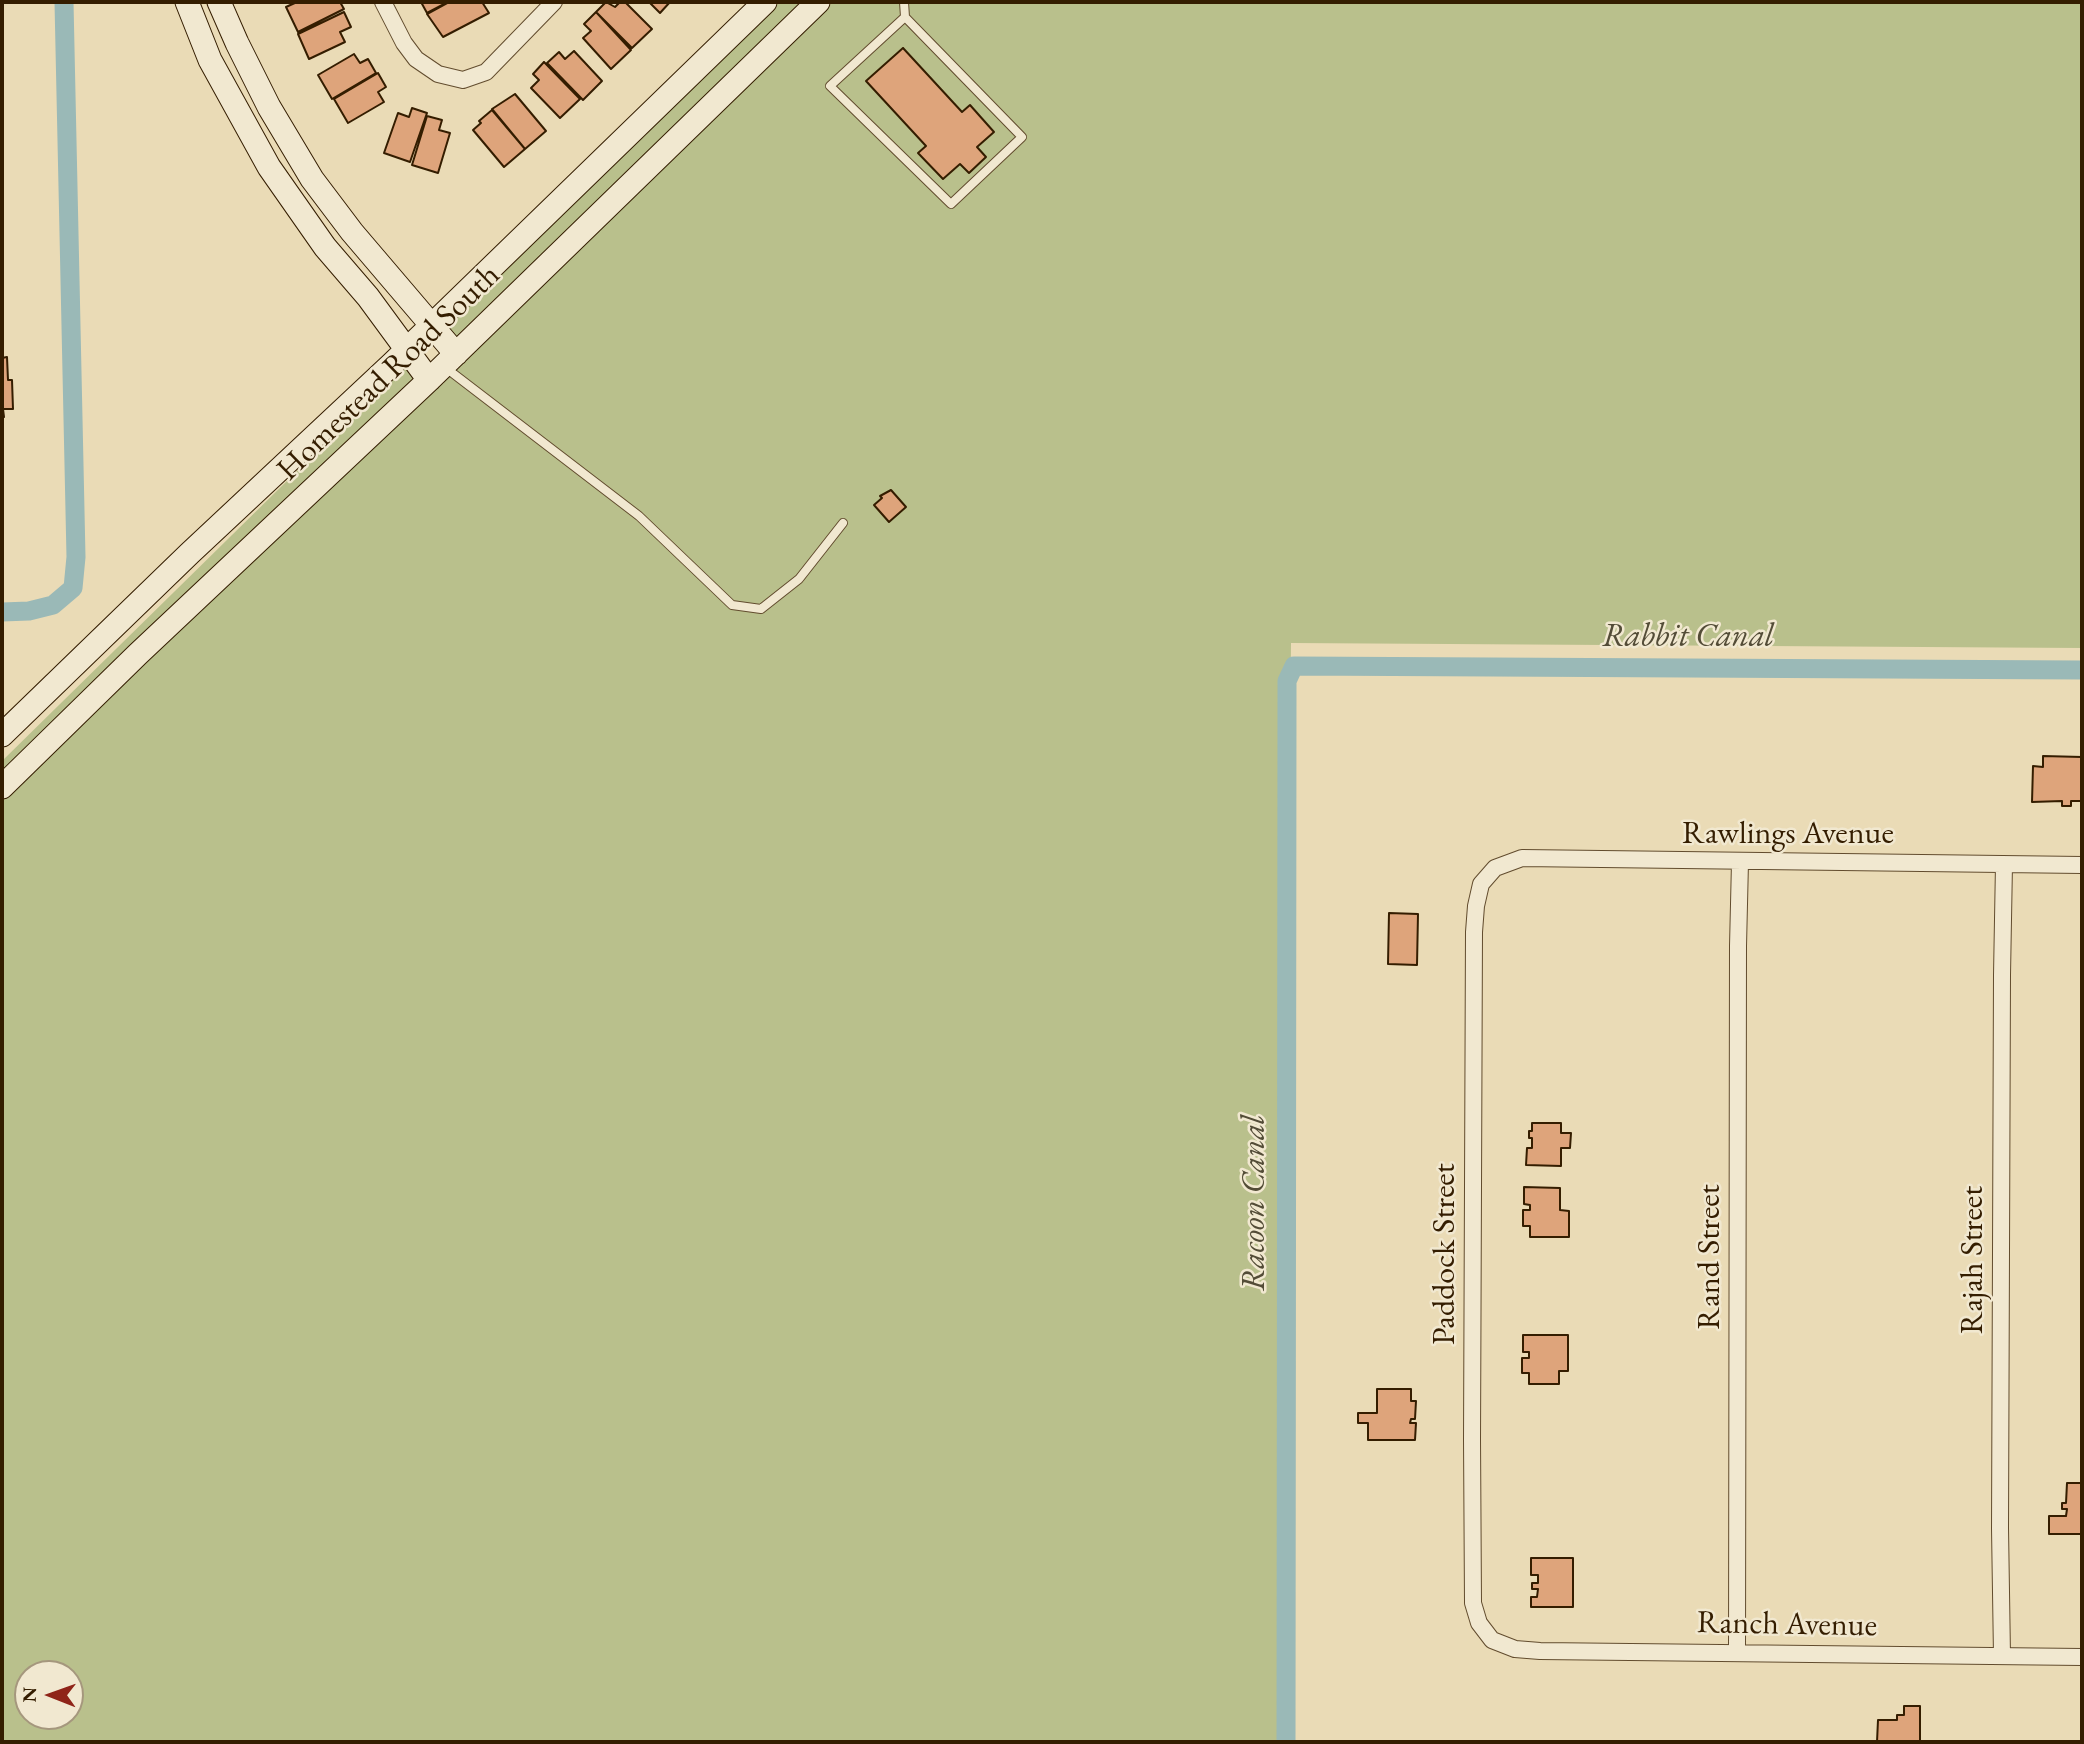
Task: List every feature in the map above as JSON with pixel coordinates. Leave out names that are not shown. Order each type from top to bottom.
[{"type":"main road","points":[[187,2],[210,60],[270,167],[325,247],[368,297],[407,349],[443,367]]},
{"type":"main road","points":[[219,2],[269,107],[312,179],[352,232],[432,325],[443,367]]},
{"type":"main road","name":"Homestead Road South","points":[[2,735],[432,325],[765,2]]},
{"type":"main road","name":"Homestead Road South","points":[[2,787],[443,367],[818,2]]},
{"type":"street","points":[[383,2],[404,43],[416,59],[438,74],[463,80],[486,72],[554,2]]},
{"type":"street","name":"Rawlings Avenue","points":[[1495,868],[1522,858],[2082,865]]},
{"type":"street","name":"Rand Street","points":[[1737,1652],[1740,862]]},
{"type":"street","name":"Rajah Street","points":[[2002,1656],[2001,975],[2004,864]]},
{"type":"street","name":"Paddock Street","points":[[1492,1640],[1479,1623],[1473,1603],[1474,932],[1481,884],[1495,868]]},
{"type":"street","name":"Ranch Avenue","points":[[1492,1640],[1515,1649],[1540,1651],[2082,1657]]},
{"type":"lane","points":[[904,2],[905,17],[1022,137],[951,204],[830,86],[905,17]]},
{"type":"lane","points":[[443,367],[639,516],[732,606],[761,609],[799,579],[843,523]]},
{"type":"green space","points":[[780,2],[804,2],[457,339],[446,326]]},
{"type":"green space","points":[[833,2],[2082,2],[2082,648],[1291,643],[1280,1742],[2,1742],[2,801],[146,661],[471,356],[470,354]]},
{"type":"green space","points":[[405,365],[415,379],[2,773],[2,761]]},
{"type":"building","points":[[297,2],[340,2],[344,9],[298,32],[286,7]]},
{"type":"building","points":[[421,2],[448,2],[427,13]]},
{"type":"building","points":[[449,2],[482,2],[489,13],[443,37],[427,14]]},
{"type":"building","points":[[606,2],[615,7],[620,2],[625,2],[652,29],[632,48],[596,12]]},
{"type":"building","points":[[649,2],[670,2],[660,13]]},
{"type":"building","points":[[344,12],[351,27],[340,32],[345,42],[309,59],[298,34]]},
{"type":"building","points":[[596,12],[631,50],[611,69],[583,38],[591,31],[584,24]]},
{"type":"building","points":[[903,48],[962,112],[970,105],[994,132],[977,147],[986,157],[969,173],[960,164],[943,179],[918,153],[926,146],[866,81]]},
{"type":"building","points":[[574,51],[602,81],[583,100],[547,63],[559,52],[565,59]]},
{"type":"building","points":[[354,54],[360,63],[368,59],[376,73],[332,99],[318,75]]},
{"type":"building","points":[[544,62],[580,99],[560,118],[531,88],[539,80],[533,74]]},
{"type":"building","points":[[378,73],[386,87],[378,92],[384,102],[348,123],[334,99]]},
{"type":"building","points":[[515,94],[546,131],[525,149],[492,109]]},
{"type":"building","points":[[412,108],[427,113],[410,162],[384,153],[398,113],[409,117]]},
{"type":"building","points":[[492,110],[525,149],[504,167],[473,130]]},
{"type":"building","points":[[427,116],[442,120],[439,130],[450,133],[438,173],[412,165]]},
{"type":"building","points":[[7,357],[8,380],[12,380],[13,409],[3,409],[2,417],[2,358]]},
{"type":"building","points":[[891,490],[906,507],[889,522],[874,505],[882,498],[880,496]]},
{"type":"building","points":[[2043,756],[2082,757],[2082,801],[2071,801],[2071,806],[2062,806],[2062,801],[2032,802],[2033,766],[2043,767]]},
{"type":"building","points":[[1389,913],[1418,914],[1417,965],[1388,964]]},
{"type":"building","points":[[1532,1123],[1561,1123],[1561,1133],[1571,1133],[1570,1148],[1561,1148],[1561,1166],[1526,1165],[1527,1148],[1532,1148],[1529,1131],[1532,1131]]},
{"type":"building","points":[[1524,1187],[1560,1188],[1560,1210],[1569,1211],[1569,1237],[1530,1237],[1530,1226],[1523,1226],[1523,1210],[1530,1210],[1530,1205],[1524,1204]]},
{"type":"building","points":[[1523,1335],[1568,1335],[1568,1371],[1559,1371],[1559,1384],[1529,1384],[1529,1373],[1522,1373],[1522,1358],[1529,1358],[1529,1352],[1523,1352]]},
{"type":"building","points":[[1377,1389],[1411,1389],[1411,1401],[1416,1401],[1415,1419],[1411,1419],[1410,1423],[1416,1423],[1415,1440],[1368,1440],[1368,1423],[1358,1423],[1358,1413],[1377,1413]]},
{"type":"building","points":[[2067,1483],[2082,1483],[2082,1534],[2049,1534],[2049,1516],[2066,1516],[2067,1509],[2062,1509],[2062,1503],[2066,1503]]},
{"type":"building","points":[[1531,1558],[1573,1558],[1573,1607],[1531,1607],[1531,1597],[1537,1597],[1538,1589],[1532,1589],[1532,1583],[1538,1583],[1538,1575],[1531,1575]]},
{"type":"building","points":[[1904,1706],[1920,1706],[1920,1742],[1877,1742],[1878,1720],[1897,1720],[1897,1715],[1904,1715]]},
{"type":"waterway","points":[[2,612],[29,611],[53,605],[73,588],[76,557],[64,2]]},
{"type":"waterway","name":"Racoon Canal","points":[[1286,1742],[1287,681],[1294,666],[2082,670]]},
{"type":"water label","name":"Rabbit Canal","points":[[1688,637]]}]
